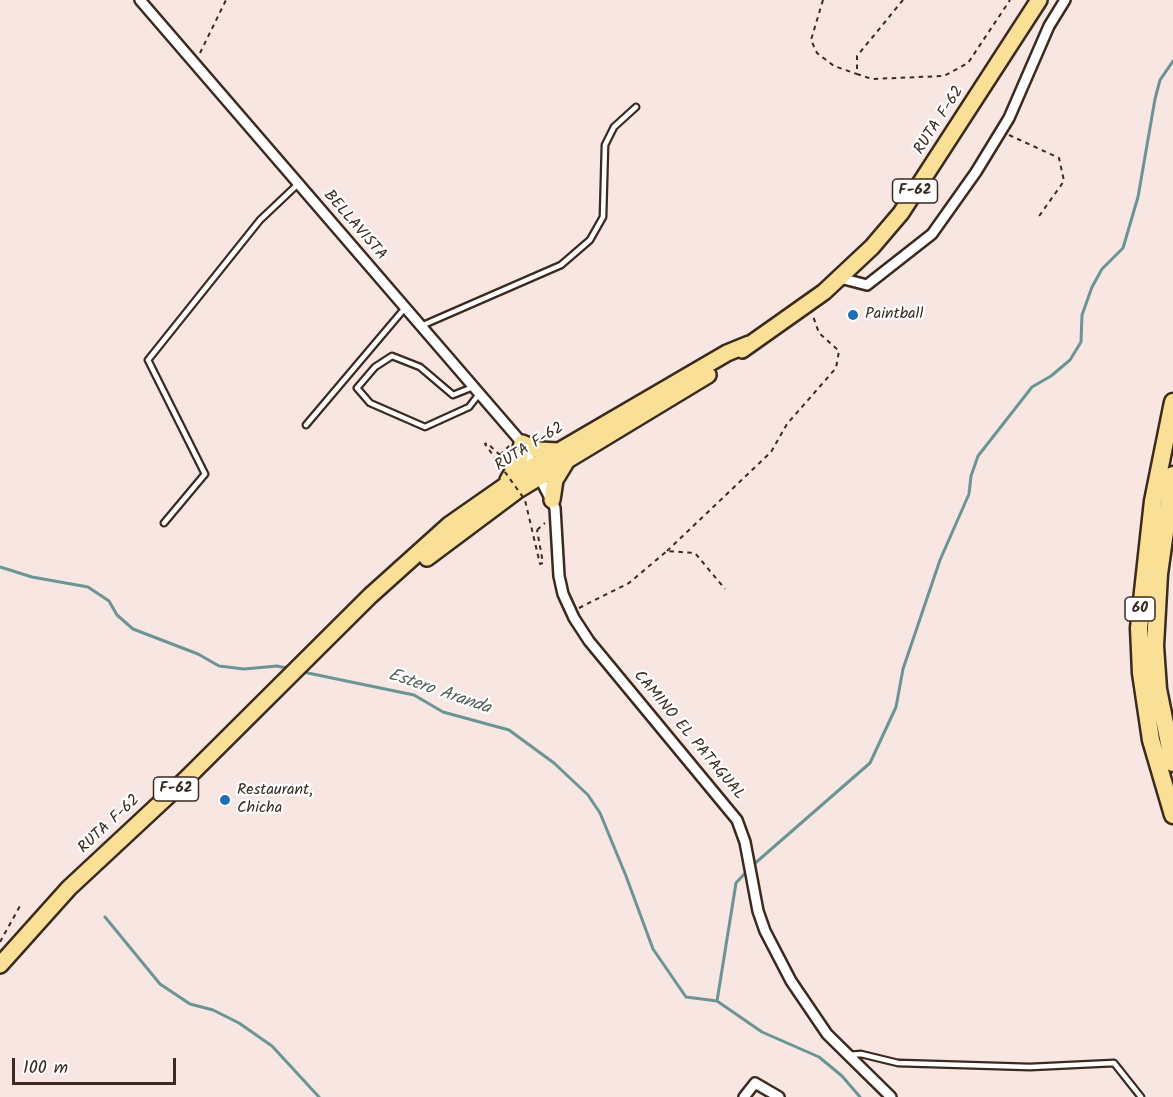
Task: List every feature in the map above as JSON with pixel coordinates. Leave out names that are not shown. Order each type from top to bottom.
[{"type":"highway","name":"60","points":[[1173,402],[1152,511],[1139,628],[1141,673],[1148,723],[1173,815]]},
{"type":"highway","name":"60","points":[[1173,475],[1159,574],[1155,646],[1158,689],[1173,763]]},
{"type":"main road","name":"RUTA F-62","points":[[0,965],[69,888],[185,780],[402,566],[449,525],[500,489],[538,470],[727,352],[749,344],[809,304],[840,278],[872,247],[901,213],[1039,0]]},
{"type":"main road","points":[[500,489],[515,470],[522,443],[539,450],[566,453],[558,473],[552,500],[536,490],[518,490]]},
{"type":"main road","name":"RUTA F-62","points":[[352,616],[375,601],[486,511],[518,490],[538,470]]},
{"type":"street","name":"BELLAVISTA","points":[[140,0],[522,443],[538,470]]},
{"type":"street","points":[[840,278],[867,285],[932,234],[1001,132],[1049,26],[1065,0]]},
{"type":"street","name":"CAMINO EL PATAGUAL","points":[[538,470],[556,513],[559,576],[563,594],[572,612],[589,641],[737,820],[745,842],[758,911],[776,954],[810,1010],[847,1055],[891,1097]]},
{"type":"street","points":[[744,1097],[755,1083],[779,1097]]},
{"type":"lane","points":[[421,326],[561,265],[590,240],[603,217],[605,145],[614,127],[636,107]]},
{"type":"lane","points":[[164,523],[205,474],[148,360],[260,220],[298,184]]},
{"type":"lane","points":[[306,425],[405,308]]},
{"type":"lane","points":[[392,356],[420,367],[453,395],[476,390],[469,407],[425,428],[370,403],[357,388],[375,367],[392,356]]},
{"type":"lane","points":[[847,1055],[861,1054],[898,1063],[1019,1067],[1114,1063],[1141,1097]]},
{"type":"path","points":[[194,63],[226,0]]},
{"type":"path","points":[[823,0],[812,40],[818,53],[834,66],[873,79],[944,76],[968,63],[1010,0]]},
{"type":"path","points":[[857,74],[857,56],[903,0]]},
{"type":"path","points":[[1001,132],[1059,158],[1064,181],[1037,219]]},
{"type":"path","points":[[572,612],[629,583],[667,551],[771,452],[787,424],[836,368],[839,351],[819,333],[809,304]]},
{"type":"path","points":[[500,454],[487,443],[485,444],[525,500],[540,564],[543,563],[537,530]]},
{"type":"path","points":[[667,551],[695,552],[725,589]]},
{"type":"path","points":[[0,942],[20,906]]},
{"type":"waterway","points":[[753,865],[870,763],[896,707],[903,669],[940,560],[969,494],[971,476],[978,456],[1032,387],[1051,376],[1070,360],[1081,342],[1082,315],[1092,287],[1102,269],[1123,248],[1138,197],[1160,80],[1173,61]]},
{"type":"waterway","name":"Estero Aranda","points":[[0,567],[32,577],[88,587],[109,601],[117,615],[133,629],[198,654],[219,666],[244,669],[277,666],[291,669]]},
{"type":"waterway","name":"Estero Aranda","points":[[303,672],[414,695],[443,712],[509,730],[554,763],[588,795],[600,813],[653,949],[686,997],[717,1001],[762,1032],[819,1057],[842,1076],[860,1097]]},
{"type":"waterway","points":[[717,1001],[736,883],[748,870]]},
{"type":"waterway","points":[[105,917],[160,984],[190,1004],[213,1010],[239,1023],[272,1046],[319,1097]]},
{"type":"place","name":"Paintball","points":[[853,315]]},
{"type":"place","name":"Restaurant, Chicha","points":[[225,800]]}]
